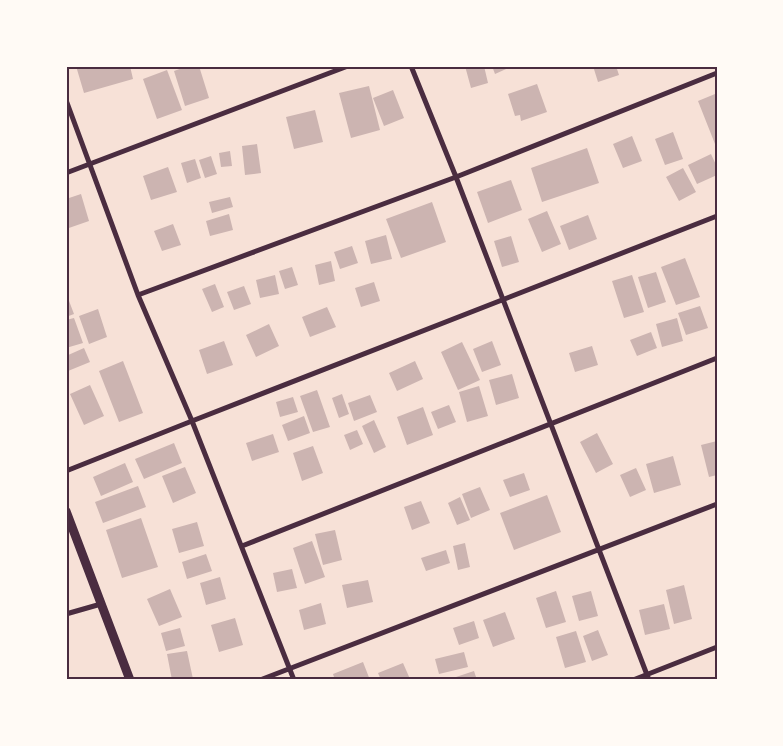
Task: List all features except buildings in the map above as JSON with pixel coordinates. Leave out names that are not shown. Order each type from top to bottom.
[{"type":"street","points":[[66,173],[348,66]]},
{"type":"street","points":[[411,66],[456,177],[648,677]]},
{"type":"street","points":[[138,295],[456,177],[717,73]]},
{"type":"street","points":[[66,100],[138,295],[192,421],[294,680]]},
{"type":"street","points":[[66,471],[717,216]]},
{"type":"street","points":[[242,546],[717,358]]},
{"type":"street","points":[[260,680],[717,504]]},
{"type":"street","points":[[66,511],[130,680]]},
{"type":"street","points":[[66,614],[101,604]]},
{"type":"street","points":[[633,680],[648,677],[717,647]]}]
